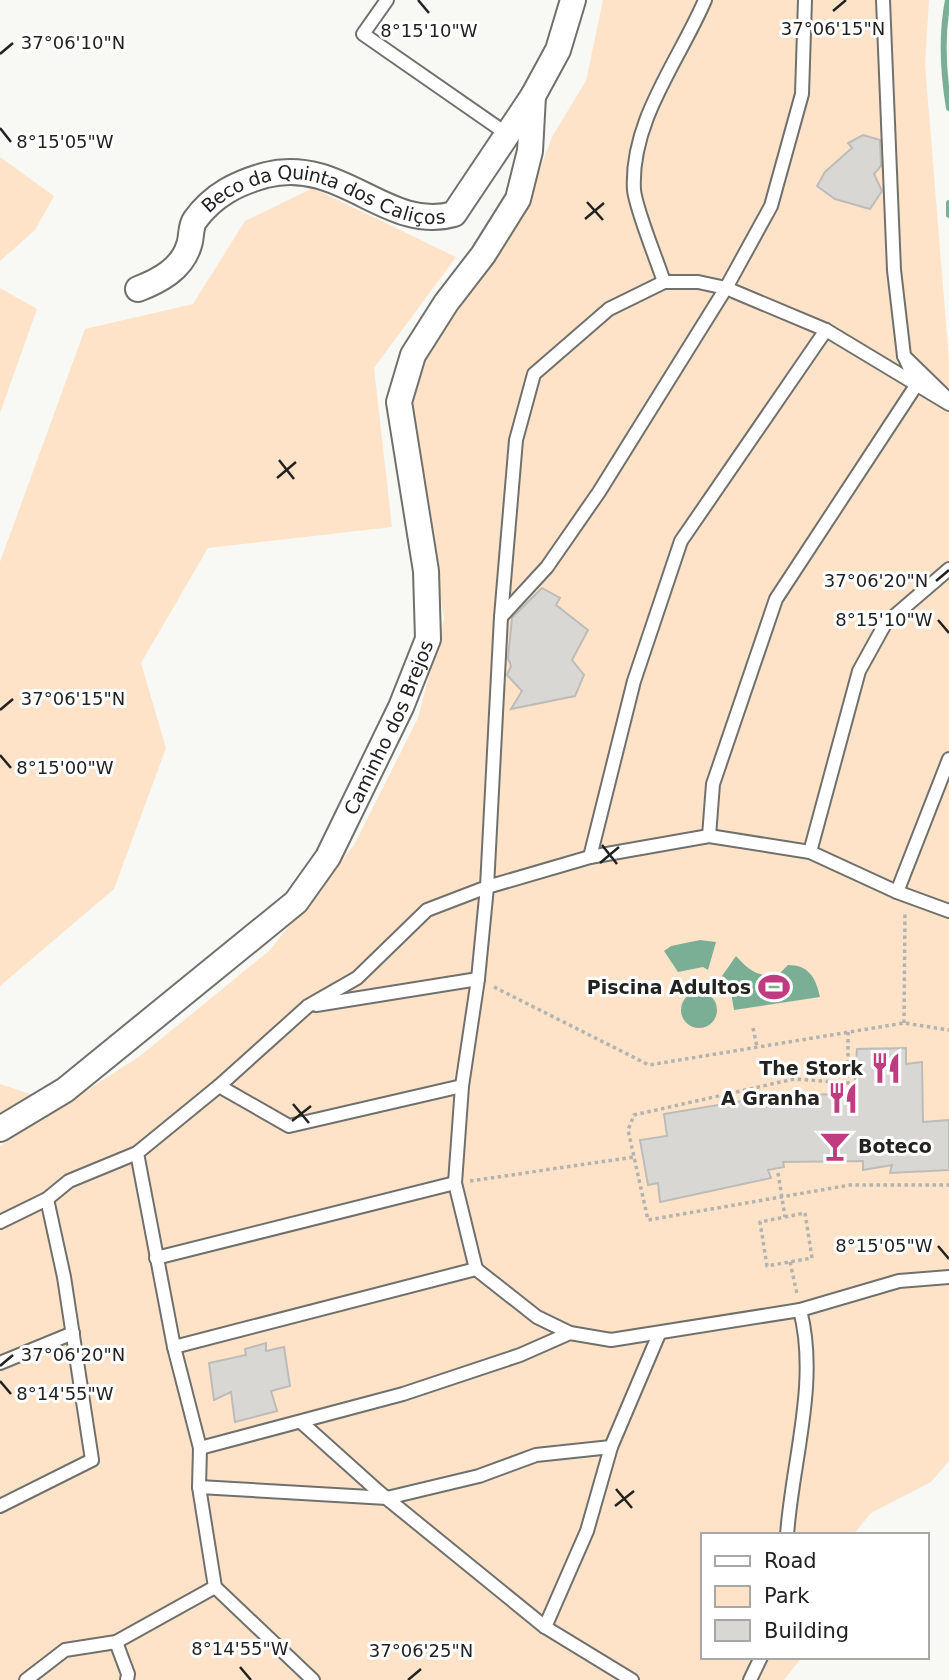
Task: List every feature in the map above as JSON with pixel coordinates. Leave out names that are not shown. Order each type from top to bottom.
[{"type":"street","name":"Caminho dos Brejos","points":[[0,1129],[65,1090],[296,902],[328,857],[401,707],[428,639],[426,571],[399,402],[413,355],[446,303],[484,255],[518,199],[530,151],[533,96],[558,50],[573,0]]},
{"type":"street","name":"Beco da Quinta dos Caliços","points":[[138,289],[161,281],[173,270],[189,248],[194,222],[226,189],[267,175],[301,171],[330,177],[414,217],[435,220],[454,215],[533,96]]},
{"type":"lane","points":[[387,0],[363,34],[507,134]]},
{"type":"lane","points":[[664,282],[634,192],[636,156],[646,117],[690,36],[705,0]]},
{"type":"lane","points":[[501,617],[547,566],[599,492],[726,288],[771,206],[802,94],[805,0]]},
{"type":"lane","points":[[883,0],[894,270],[904,356],[917,384]]},
{"type":"lane","points":[[949,402],[826,330],[726,288],[698,282],[664,282],[609,309],[534,374],[516,440],[501,617],[487,887],[478,979],[462,1086],[455,1183],[476,1269],[537,1317],[570,1333],[611,1340],[659,1334],[800,1310],[899,1281],[949,1277]]},
{"type":"lane","points":[[590,857],[634,681],[681,541],[826,330]]},
{"type":"lane","points":[[904,356],[949,402]]},
{"type":"lane","points":[[709,836],[713,784],[743,688],[776,599],[917,384]]},
{"type":"lane","points":[[810,852],[859,671],[885,624],[949,569]]},
{"type":"lane","points":[[901,893],[949,759]]},
{"type":"lane","points":[[0,1222],[47,1199],[69,1181],[137,1153],[219,1086],[308,1006],[356,978],[427,910],[487,887],[590,857],[709,836],[810,852],[901,893],[949,911]]},
{"type":"lane","points":[[308,1006],[478,979]]},
{"type":"lane","points":[[219,1086],[289,1126],[462,1086]]},
{"type":"lane","points":[[137,1153],[174,1347],[200,1448],[199,1487],[215,1587],[313,1680]]},
{"type":"lane","points":[[156,1258],[455,1183]]},
{"type":"lane","points":[[0,1506],[92,1461],[73,1334],[47,1199]]},
{"type":"lane","points":[[174,1347],[476,1269]]},
{"type":"lane","points":[[787,1533],[805,1382],[807,1337],[800,1310]]},
{"type":"lane","points":[[200,1448],[403,1394],[520,1355],[570,1333]]},
{"type":"lane","points":[[0,1363],[73,1334]]},
{"type":"lane","points":[[545,1627],[587,1531],[611,1447],[659,1334]]},
{"type":"lane","points":[[301,1422],[387,1498],[545,1627],[632,1680]]},
{"type":"lane","points":[[199,1487],[387,1498],[479,1476],[536,1455],[611,1447]]},
{"type":"lane","points":[[26,1680],[65,1650],[116,1642],[215,1587]]},
{"type":"lane","points":[[116,1642],[128,1674],[127,1680]]},
{"type":"lane","points":[[750,1680],[760,1659]]},
{"type":"path","points":[[901,893],[904,1023]]},
{"type":"path","points":[[478,979],[649,1065],[904,1023],[949,1030]]},
{"type":"path","points":[[753,1028],[757,1047]]},
{"type":"path","points":[[848,1032],[848,1083],[794,1079],[634,1115],[628,1130],[648,1220],[850,1185],[949,1185]]},
{"type":"path","points":[[455,1183],[634,1157]]},
{"type":"path","points":[[778,1173],[785,1217]]},
{"type":"path","points":[[805,1213],[813,1258],[790,1262],[767,1266],[760,1222],[805,1213]]},
{"type":"path","points":[[790,1262],[800,1310]]},
{"type":"green space","points":[[603,0],[929,0],[925,64],[949,361],[949,1461],[931,1482],[871,1513],[855,1533],[701,1533],[701,1659],[800,1659],[784,1680],[0,1680],[0,1146],[140,1056],[269,951],[354,845],[418,718],[444,618],[410,408],[423,361],[518,224],[553,135],[586,81]]},
{"type":"green space","points":[[0,157],[54,196],[35,230],[0,261]]},
{"type":"green space","points":[[313,188],[456,257],[374,368],[392,527],[208,548],[141,663],[166,748],[114,889],[0,986],[0,562],[85,329],[193,304],[245,221]]},
{"type":"green space","points":[[0,288],[37,309],[0,413]]},
{"type":"green space","points":[[0,1084],[36,1096],[0,1114]]},
{"type":"shaded area","points":[[700,940],[716,942],[708,970],[703,967],[678,972],[664,951],[671,946]]},
{"type":"shaded area","name":"Piscina Adultos","points":[[736,956],[759,974],[778,975],[788,965],[801,967],[814,979],[820,997],[734,1010],[729,981],[722,976]]},
{"type":"shaded area","name":"Piscina Adultos","points":[[699,992],[712,997],[717,1010],[712,1023],[699,1028],[686,1023],[681,1010],[686,997]]},
{"type":"building","points":[[863,135],[880,140],[881,166],[874,174],[882,191],[870,209],[835,199],[817,186],[825,172],[852,148],[848,143]]},
{"type":"building","points":[[542,588],[560,598],[556,605],[588,630],[572,660],[584,675],[575,696],[511,709],[522,691],[507,675],[511,666],[508,658],[512,618]]},
{"type":"building","points":[[906,1048],[906,1064],[922,1062],[923,1122],[949,1120],[949,1170],[890,1173],[892,1165],[863,1170],[863,1161],[783,1162],[784,1167],[768,1170],[771,1178],[660,1202],[658,1183],[648,1185],[640,1140],[667,1136],[664,1114],[777,1095],[854,1094],[857,1049]]},
{"type":"building","points":[[266,1343],[266,1351],[284,1347],[290,1386],[271,1391],[277,1411],[235,1422],[231,1392],[214,1400],[209,1363],[246,1355],[245,1349]]},
{"type":"waterway","points":[[948,0],[944,54],[949,108]]},
{"type":"waterway","points":[[949,203],[949,215]]},
{"type":"place","name":"Piscina Adultos","points":[[774,987]]},
{"type":"place","name":"The Stork","points":[[886,1068]]},
{"type":"place","name":"A Granha","points":[[843,1098]]},
{"type":"place","name":"Boteco","points":[[835,1146]]}]
